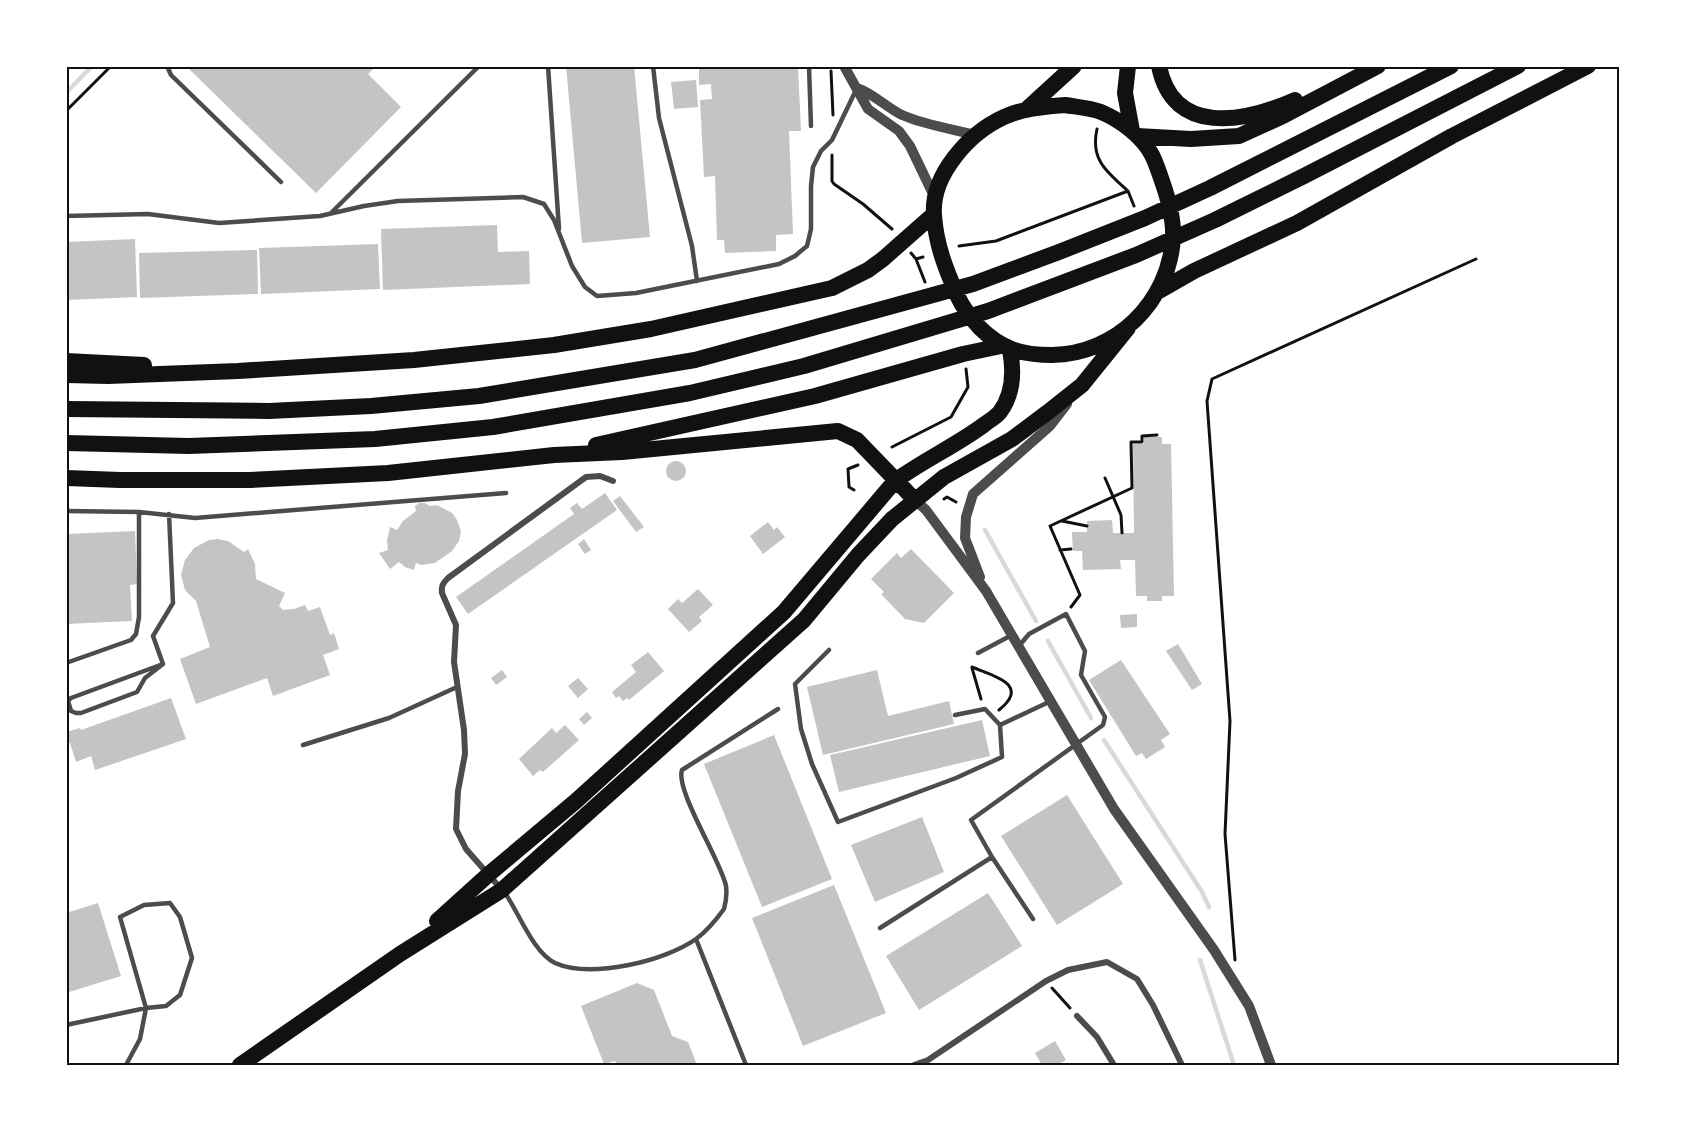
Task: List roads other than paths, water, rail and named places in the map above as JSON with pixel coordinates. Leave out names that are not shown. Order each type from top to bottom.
[{"type":"highway","points":[[1028,108],[1074,66]]},
{"type":"highway","points":[[1128,66],[1125,93],[1135,133]]},
{"type":"highway","points":[[1159,66],[1163,86],[1178,104],[1194,114],[1218,118],[1256,114],[1286,104],[1366,66]]},
{"type":"highway","points":[[1135,133],[1191,139],[1239,135],[1283,117],[1378,66]]},
{"type":"highway","points":[[66,409],[269,411],[371,406],[479,396],[695,360],[973,284],[1059,252],[1145,218],[1210,188],[1451,66]]},
{"type":"highway","points":[[66,443],[189,446],[375,439],[494,428],[690,393],[804,366],[988,311],[1058,286],[1215,220],[1518,66]]},
{"type":"highway","points":[[240,1065],[400,954],[502,890],[804,620],[858,555],[914,499],[944,477],[1011,439],[1082,385],[1159,291],[1194,271],[1297,223],[1452,136],[1588,66]]},
{"type":"highway","points":[[400,954],[489,874],[576,801],[784,612],[895,481],[913,467],[974,433],[999,414],[1008,397],[1013,375],[1006,348],[972,319],[960,302],[941,259],[934,206],[939,183],[954,158],[976,135],[1002,117],[1028,108],[1065,105],[1096,111],[1135,133],[1152,154],[1172,216],[1172,252],[1159,291]]},
{"type":"highway","points":[[66,375],[108,376],[238,371],[414,360],[554,345],[651,329],[832,288],[868,270],[898,246],[934,206]]},
{"type":"highway","points":[[554,455],[815,396],[963,354],[1006,348],[1035,355],[1066,355],[1094,348],[1128,328]]},
{"type":"highway","points":[[66,361],[238,371]]},
{"type":"highway","points":[[66,478],[250,480],[388,473],[554,455],[622,452],[838,431],[857,440],[914,499]]},
{"type":"street","points":[[844,66],[868,108],[900,131],[910,146],[934,206]]},
{"type":"street","points":[[857,88],[869,92],[889,108],[908,117],[976,135]]},
{"type":"street","points":[[986,591],[964,538],[966,517],[973,495],[1050,426],[1082,385]]},
{"type":"street","points":[[502,890],[466,849],[456,829],[458,791],[465,754],[464,730],[454,662],[456,625],[442,593],[443,583],[585,477],[600,476],[613,481]]},
{"type":"street","points":[[914,499],[926,510],[986,591],[1114,809],[1214,950],[1238,988],[1249,1006],[1271,1065]]},
{"type":"street","points":[[914,1065],[929,1062],[1046,981],[1068,970],[1107,962],[1137,979],[1153,1005],[1182,1065]]},
{"type":"street","points":[[1077,1016],[1097,1037],[1114,1065]]},
{"type":"lane","points":[[167,66],[171,75],[281,182]]},
{"type":"lane","points":[[330,214],[479,66]]},
{"type":"lane","points":[[548,66],[560,234]]},
{"type":"lane","points":[[653,66],[659,118],[692,246],[697,281]]},
{"type":"lane","points":[[809,66],[811,126]]},
{"type":"lane","points":[[66,216],[148,214],[219,223],[310,218],[398,201],[523,197],[544,204],[554,220],[567,256],[585,287],[597,296],[636,293],[762,269],[788,261],[802,252],[810,237],[813,167],[821,151],[832,140],[857,88]]},
{"type":"lane","points":[[66,511],[139,512],[195,518],[506,493]]},
{"type":"lane","points":[[66,663],[131,640],[136,633],[139,616],[139,512]]},
{"type":"lane","points":[[163,664],[153,636],[173,603],[169,514]]},
{"type":"lane","points":[[1018,647],[1029,634],[1066,614],[1085,651],[1081,675],[1105,717],[1102,725],[971,820],[992,857],[1033,919]]},
{"type":"lane","points":[[978,652],[1012,635]]},
{"type":"lane","points":[[829,650],[795,684],[801,729],[812,764],[838,822],[956,778],[1002,757],[1000,725],[985,709],[955,715]]},
{"type":"lane","points":[[163,664],[145,678],[137,692],[81,713],[71,711],[68,701],[70,698],[163,664]]},
{"type":"lane","points":[[303,745],[389,718],[457,687]]},
{"type":"lane","points":[[1000,725],[1051,700]]},
{"type":"lane","points":[[502,890],[537,946],[555,962],[562,964],[578,968],[603,969],[667,953],[696,939],[724,909],[726,885],[687,795],[681,775],[682,770],[778,709]]},
{"type":"lane","points":[[880,928],[992,857]]},
{"type":"lane","points":[[66,1025],[146,1008],[166,1006],[180,995],[192,958],[180,917],[170,903],[144,905],[120,917],[146,1008],[140,1039],[126,1065]]},
{"type":"lane","points":[[696,939],[746,1065]]},
{"type":"waterway","points":[[66,93],[92,66]]},
{"type":"waterway","points":[[985,530],[1036,621]]},
{"type":"waterway","points":[[1048,641],[1091,718]]},
{"type":"waterway","points":[[1104,740],[1202,892],[1209,907]]},
{"type":"waterway","points":[[1200,960],[1234,1065]]}]
